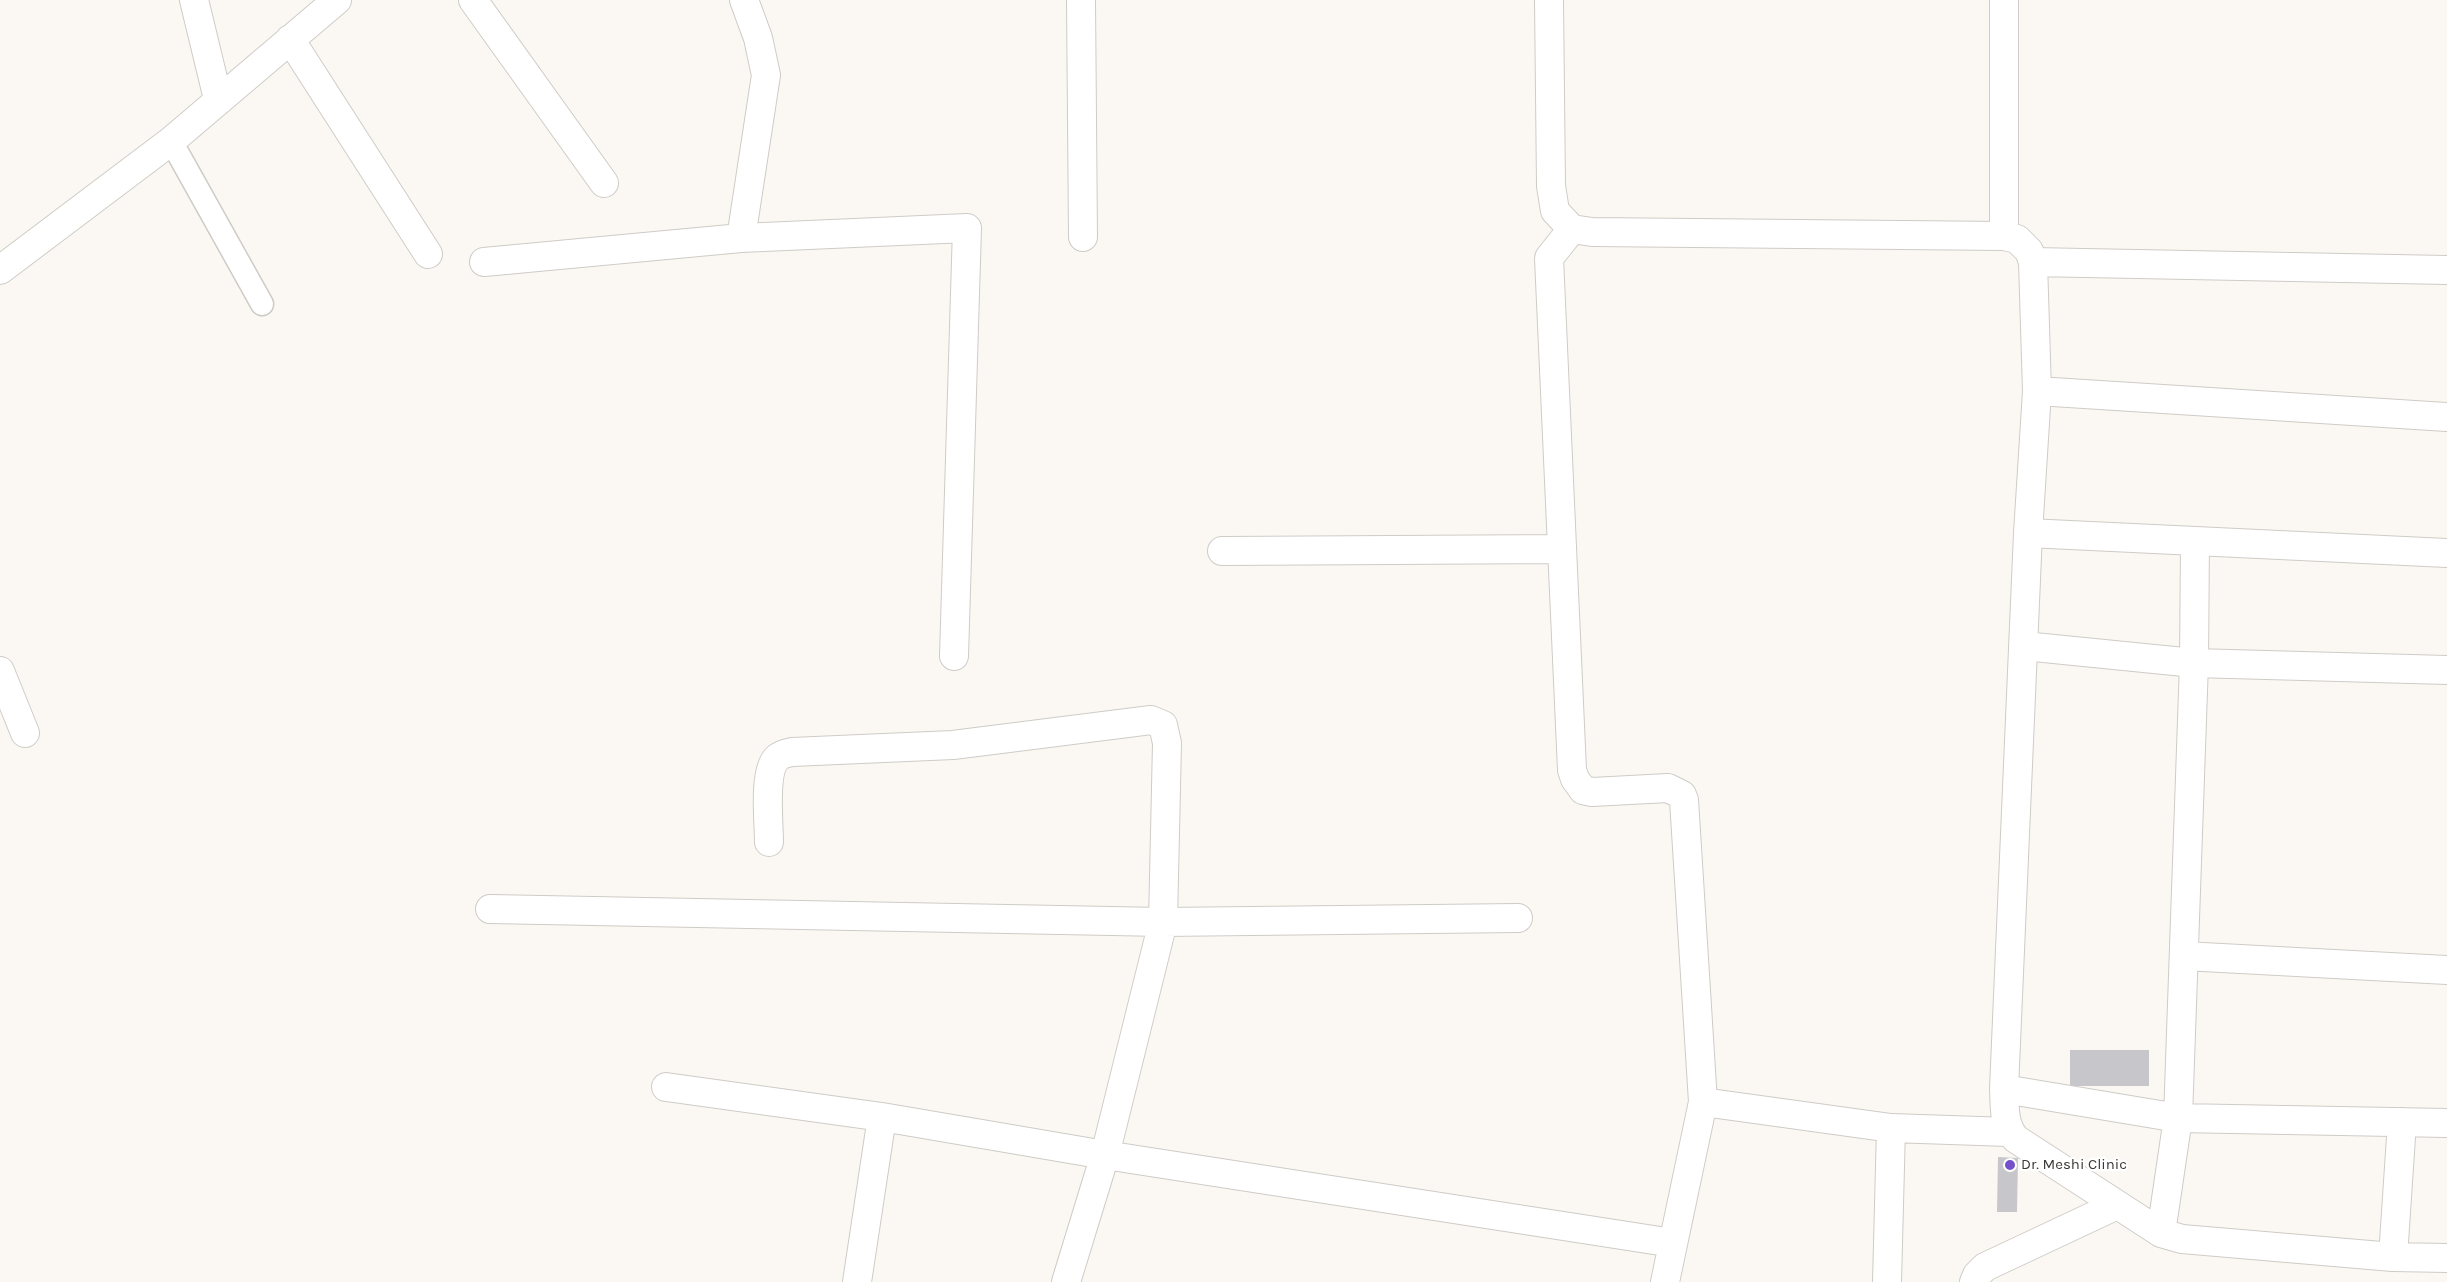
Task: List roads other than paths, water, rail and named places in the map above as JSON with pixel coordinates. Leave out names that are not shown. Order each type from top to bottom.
[{"type":"street","points":[[194,0],[218,99]]},
{"type":"street","points":[[0,270],[171,141],[218,99],[337,0]]},
{"type":"street","points":[[473,0],[604,182]]},
{"type":"street","points":[[741,238],[766,75],[758,38],[744,0]]},
{"type":"street","points":[[1081,0],[1083,237]]},
{"type":"street","points":[[1549,0],[1551,186],[1555,211],[1572,229],[1592,232],[2004,236],[2017,239],[2030,251],[2033,262],[2037,391],[2028,533],[2004,1089],[2006,1122],[2009,1132],[2016,1139],[2161,1233],[2182,1239],[2393,1257],[2447,1258]]},
{"type":"street","points":[[2004,0],[2004,236]]},
{"type":"street","points":[[290,39],[428,254]]},
{"type":"street","points":[[484,262],[741,238],[967,228],[954,656]]},
{"type":"street","points":[[1572,229],[1549,258],[1572,770],[1575,779],[1583,790],[1592,792],[1668,788],[1682,794],[1684,800],[1703,1102],[1665,1282]]},
{"type":"street","points":[[2033,262],[2447,270]]},
{"type":"street","points":[[2037,391],[2447,417]]},
{"type":"street","points":[[2028,533],[2447,553]]},
{"type":"street","points":[[2161,1233],[2178,1118],[2194,663],[2195,541]]},
{"type":"street","points":[[1222,551],[1562,549]]},
{"type":"street","points":[[2024,646],[2194,663],[2447,670]]},
{"type":"street","points":[[0,671],[25,733]]},
{"type":"street","points":[[769,842],[769,778],[773,764],[782,754],[953,745],[1151,720],[1163,724],[1167,743],[1163,922],[1105,1155],[1066,1282]]},
{"type":"street","points":[[490,909],[1163,922],[1518,918]]},
{"type":"street","points":[[2184,956],[2447,970]]},
{"type":"street","points":[[666,1087],[882,1117],[1105,1155],[1672,1243]]},
{"type":"street","points":[[2004,1089],[2178,1118],[2447,1123]]},
{"type":"street","points":[[1703,1102],[1891,1128],[2009,1132]]},
{"type":"street","points":[[857,1282],[882,1117]]},
{"type":"street","points":[[2393,1257],[2402,1122]]},
{"type":"street","points":[[1887,1282],[1891,1128]]},
{"type":"street","points":[[1974,1282],[1977,1275],[1985,1267],[2117,1205]]},
{"type":"lane","points":[[171,141],[262,304]]},
{"type":"place","name":"Dr. Meshi Clinic","points":[[2010,1165]]}]
